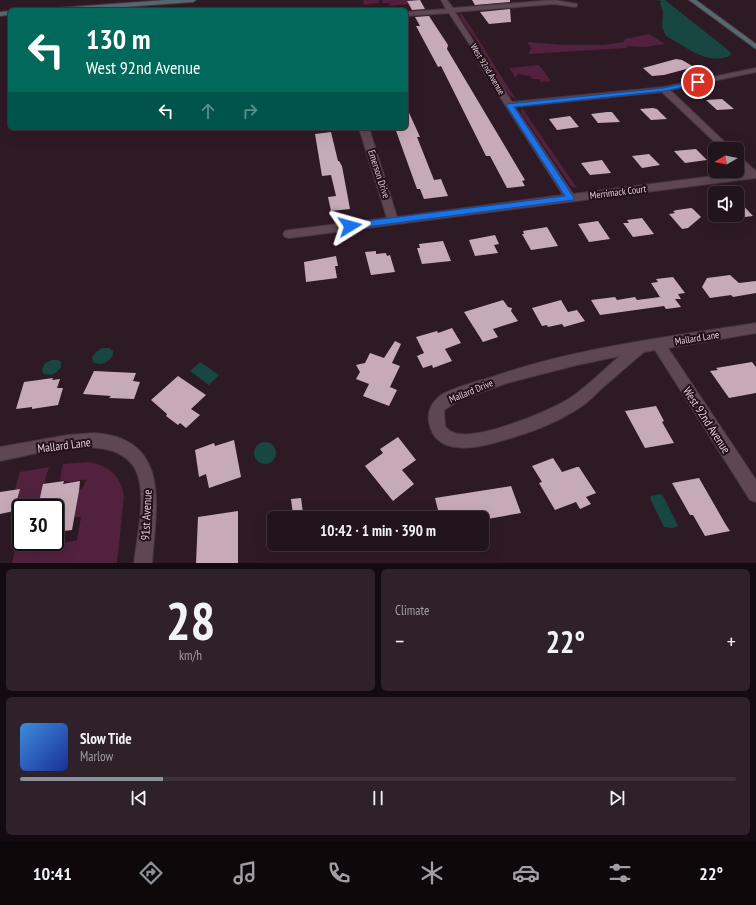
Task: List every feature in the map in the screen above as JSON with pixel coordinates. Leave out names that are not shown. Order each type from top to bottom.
[{"type":"street","points":[[84,8],[193,0]]},
{"type":"street","name":"West 92nd Avenue","points":[[444,0],[474,45],[486,69],[570,198]]},
{"type":"street","points":[[692,0],[756,47]]},
{"type":"street","points":[[408,14],[554,2],[574,5]]},
{"type":"street","points":[[510,105],[664,90],[730,74],[756,70]]},
{"type":"street","points":[[664,90],[720,142]]},
{"type":"street","name":"Emerson Drive","points":[[365,130],[393,220]]},
{"type":"street","points":[[744,165],[755,174]]},
{"type":"street","name":"Merrimack Court","points":[[289,234],[755,174]]},
{"type":"street","name":"Mallard Lane","points":[[639,348],[756,328]]},
{"type":"street","name":"West 92nd Avenue","points":[[659,344],[756,494]]},
{"type":"street","name":"Mallard Drive","points":[[639,348],[576,403],[543,419],[499,435],[463,442],[447,438],[440,432],[436,416],[438,406],[454,396],[497,380],[565,361],[639,348]]},
{"type":"street","name":"Mallard Lane","points":[[0,454],[76,442],[106,441],[127,449]]},
{"type":"street","name":"91st Avenue","points":[[127,449],[141,464],[148,483],[143,563]]},
{"type":"shaded area","points":[[363,0],[382,0],[378,1],[379,3],[364,5]]},
{"type":"shaded area","points":[[382,0],[413,0],[407,1],[408,4],[390,6],[389,3],[383,3]]},
{"type":"shaded area","points":[[658,0],[665,0],[723,46],[731,53],[731,55],[723,58],[706,57],[689,50],[666,36],[662,27],[663,12],[660,2],[662,2]]},
{"type":"shaded area","points":[[459,14],[462,14],[516,99],[505,90]]},
{"type":"shaded area","points":[[649,34],[665,44],[644,47],[628,46],[626,48],[528,54],[531,48],[527,42],[565,45],[603,45],[624,42],[625,39]]},
{"type":"shaded area","points":[[539,65],[551,81],[541,82],[539,79],[533,79],[530,76],[519,74],[516,76],[518,81],[509,68]]},
{"type":"shaded area","points":[[522,108],[577,188],[571,186],[521,113]]},
{"type":"shaded area","points":[[102,348],[109,348],[113,351],[113,355],[109,360],[102,364],[93,362],[92,357]]},
{"type":"shaded area","points":[[52,360],[58,360],[61,362],[61,367],[53,374],[48,375],[43,373],[42,369],[45,363]]},
{"type":"shaded area","points":[[200,362],[219,375],[209,385],[190,371]]},
{"type":"shaded area","points":[[265,442],[273,445],[276,453],[273,461],[265,464],[257,461],[254,453],[257,445]]},
{"type":"shaded area","points":[[88,462],[108,469],[117,477],[124,496],[117,563],[12,563],[15,551],[64,551],[64,543],[77,540],[81,517],[74,517],[79,491],[84,486],[86,480],[68,482],[60,479],[63,464]]},
{"type":"shaded area","points":[[49,467],[40,499],[17,499],[20,489],[15,489],[20,472]]},
{"type":"shaded area","points":[[661,494],[678,526],[673,528],[664,527],[650,498],[651,496]]},
{"type":"building","points":[[420,0],[425,9],[412,10],[407,1]]},
{"type":"building","points":[[472,0],[510,0],[510,2],[475,5]]},
{"type":"building","points":[[510,9],[511,22],[489,24],[480,12]]},
{"type":"building","points":[[429,16],[448,45],[447,49],[525,180],[522,181],[525,186],[507,188],[490,156],[486,156],[441,66],[438,67],[416,26],[420,26],[415,17]]},
{"type":"building","points":[[676,59],[682,60],[694,67],[664,75],[652,76],[643,68]]},
{"type":"building","points":[[722,99],[734,109],[717,110],[706,100]]},
{"type":"building","points":[[640,109],[657,109],[667,119],[651,120]]},
{"type":"building","points":[[408,110],[420,137],[417,137],[434,180],[441,179],[448,196],[424,199],[420,189],[417,189],[396,130],[408,130]]},
{"type":"building","points":[[612,112],[620,122],[598,123],[591,114]]},
{"type":"building","points":[[570,116],[579,127],[557,130],[549,119]]},
{"type":"building","points":[[331,132],[338,161],[342,166],[350,209],[331,211],[328,197],[336,196],[331,175],[322,176],[315,134]]},
{"type":"building","points":[[696,149],[707,160],[685,163],[674,151]]},
{"type":"building","points":[[649,154],[660,165],[642,168],[632,156]]},
{"type":"building","points":[[602,160],[611,173],[590,175],[581,163]]},
{"type":"building","points":[[744,206],[753,216],[744,217]]},
{"type":"building","points":[[691,208],[701,217],[688,228],[682,229],[669,214],[675,213],[673,211]]},
{"type":"building","points":[[642,218],[654,234],[633,237],[623,223],[629,223],[627,220]]},
{"type":"building","points":[[598,221],[610,239],[589,242],[578,224]]},
{"type":"building","points":[[547,227],[558,246],[531,250],[522,234],[524,234],[523,231]]},
{"type":"building","points":[[495,235],[499,244],[494,245],[498,253],[475,256],[469,240]]},
{"type":"building","points":[[443,241],[451,261],[422,264],[417,248],[420,248],[419,244]]},
{"type":"building","points":[[376,251],[376,254],[386,253],[387,256],[390,255],[395,272],[371,275],[365,252]]},
{"type":"building","points":[[336,256],[338,266],[335,266],[337,278],[306,282],[304,262]]},
{"type":"building","points":[[730,275],[739,283],[756,281],[756,293],[733,297],[731,295],[710,298],[702,287],[707,278]]},
{"type":"building","points":[[673,277],[685,293],[678,294],[681,299],[675,299],[681,307],[666,309],[664,306],[600,315],[591,300],[615,297],[617,300],[635,297],[637,300],[660,297],[651,283],[658,282],[656,279]]},
{"type":"building","points":[[503,300],[508,307],[512,308],[511,311],[518,321],[493,329],[498,337],[483,342],[464,312]]},
{"type":"building","points":[[561,300],[568,312],[577,310],[585,321],[564,327],[562,324],[548,327],[547,325],[542,326],[532,308]]},
{"type":"building","points":[[452,328],[461,343],[445,349],[452,361],[433,368],[432,365],[423,368],[417,356],[424,353],[416,337],[437,331],[438,333]]},
{"type":"building","points":[[395,341],[401,344],[392,363],[400,366],[390,387],[397,390],[389,406],[363,396],[369,384],[356,379],[360,372],[356,365],[365,363],[370,353],[384,358]]},
{"type":"building","points":[[752,362],[756,367],[756,393],[729,398],[710,371],[718,370],[716,368]]},
{"type":"building","points":[[94,371],[136,373],[133,381],[140,382],[134,399],[109,398],[111,396],[83,394]]},
{"type":"building","points":[[178,376],[206,395],[191,409],[200,415],[186,428],[180,423],[178,425],[166,416],[167,414],[151,400]]},
{"type":"building","points":[[53,378],[52,380],[60,379],[57,388],[63,388],[58,405],[32,409],[32,407],[16,409],[24,382]]},
{"type":"building","points":[[656,406],[664,421],[662,422],[674,443],[645,448],[625,411]]},
{"type":"building","points":[[398,437],[416,460],[402,470],[414,484],[393,501],[365,466],[383,453],[380,449]]},
{"type":"building","points":[[234,440],[241,477],[209,488],[206,474],[199,477],[195,450],[214,443],[215,446]]},
{"type":"building","points":[[553,458],[562,472],[579,467],[596,493],[586,497],[591,504],[580,509],[576,502],[555,510],[539,483],[542,482],[532,466]]},
{"type":"building","points":[[699,478],[730,531],[705,536],[693,515],[690,515],[672,483]]},
{"type":"building","points":[[64,481],[63,484],[80,481],[72,530],[64,531],[64,499],[40,499],[43,484]]},
{"type":"building","points":[[511,486],[521,513],[489,519],[489,511],[438,511],[435,498]]},
{"type":"building","points":[[20,489],[17,499],[12,499],[12,511],[0,514],[0,492]]},
{"type":"building","points":[[301,498],[303,511],[292,511],[291,499]]},
{"type":"building","points":[[238,511],[238,563],[196,563],[198,517]]},
{"type":"route","points":[[350,226],[570,198],[510,105],[664,90],[698,82]]}]
